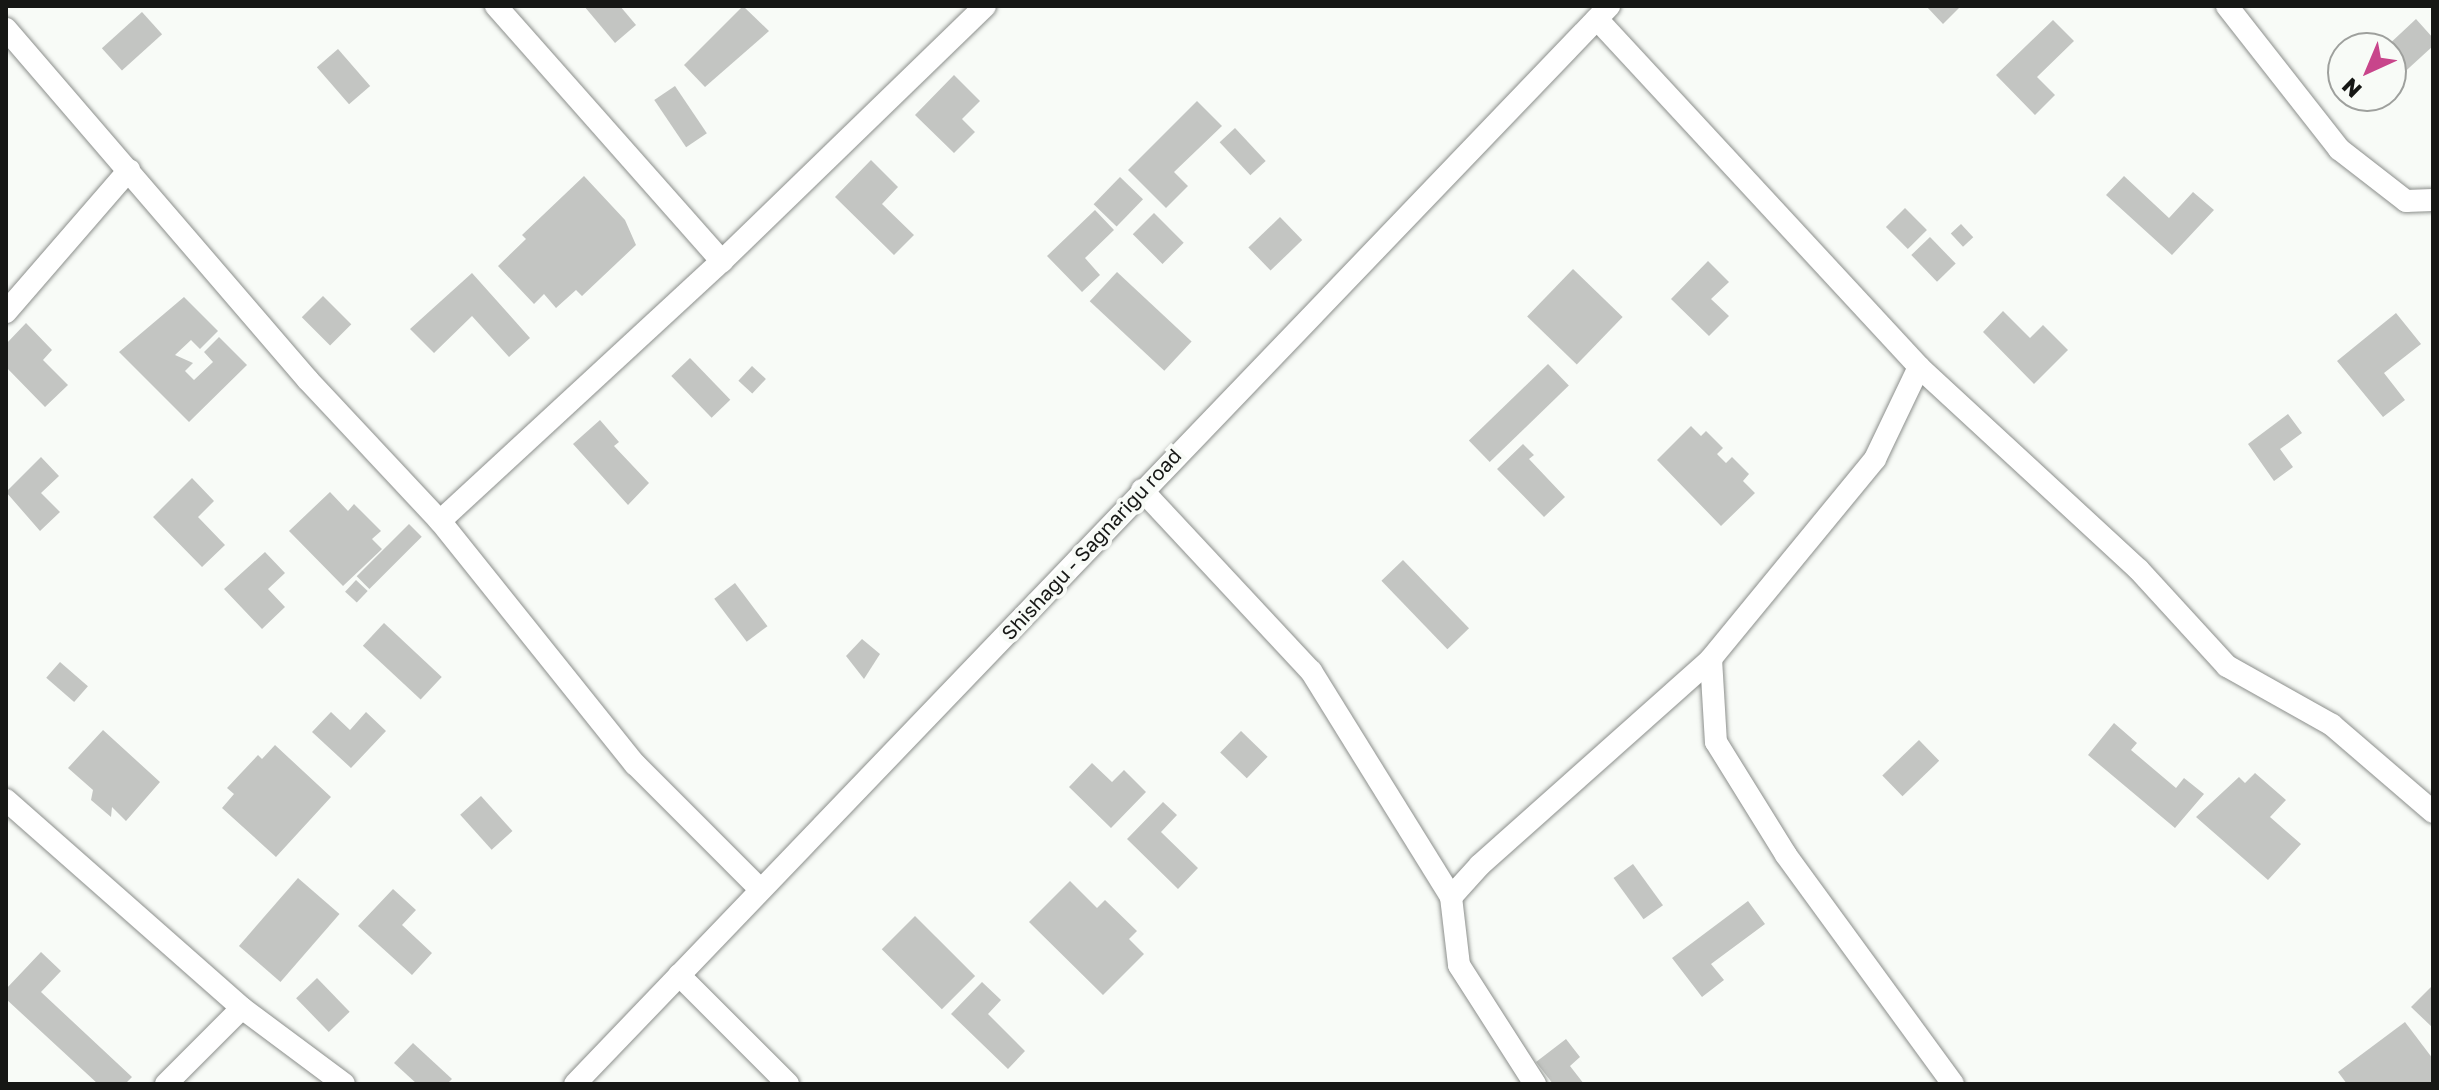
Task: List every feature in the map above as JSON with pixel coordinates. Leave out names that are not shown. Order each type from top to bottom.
[{"type":"street","points":[[496,6],[722,261]]},
{"type":"street","points":[[440,521],[722,261],[985,6]]},
{"type":"street","points":[[2227,6],[2339,149],[2406,201],[2433,200]]},
{"type":"street","points":[[1603,12],[1919,367],[2139,570],[2227,666],[2332,725],[2433,812]]},
{"type":"street","name":"Shishagu - Sagnarigu road","points":[[575,1084],[1603,12]]},
{"type":"street","points":[[6,29],[308,380],[440,521],[626,754],[760,889]]},
{"type":"street","points":[[6,312],[129,170]]},
{"type":"street","points":[[1451,897],[1480,865],[1711,659],[1875,459],[1919,367]]},
{"type":"street","points":[[1142,490],[1311,671],[1451,897],[1459,965],[1535,1084]]},
{"type":"street","points":[[1711,659],[1716,742],[1786,855],[1953,1084]]},
{"type":"street","points":[[6,800],[242,1008],[344,1084]]},
{"type":"street","points":[[679,975],[788,1084]]},
{"type":"street","points":[[166,1084],[191,1065],[242,1008]]},
{"type":"building","points":[[584,6],[620,6],[636,25],[615,43]]},
{"type":"building","points":[[743,6],[769,31],[705,87],[684,65]]},
{"type":"building","points":[[1926,6],[1961,6],[1943,24]]},
{"type":"building","points":[[142,12],[162,34],[122,70],[102,48]]},
{"type":"building","points":[[2416,19],[2433,38],[2433,46],[2407,70],[2407,32],[2402,32]]},
{"type":"building","points":[[2053,20],[2074,41],[2037,77],[2055,95],[2035,115],[1996,75]]},
{"type":"building","points":[[338,49],[370,86],[349,104],[317,67]]},
{"type":"building","points":[[954,75],[980,101],[962,119],[975,132],[954,153],[915,115]]},
{"type":"building","points":[[675,86],[707,133],[686,147],[654,100]]},
{"type":"building","points":[[1197,101],[1222,126],[1174,172],[1188,186],[1166,208],[1128,170]]},
{"type":"building","points":[[1235,128],[1266,161],[1250,175],[1220,142]]},
{"type":"building","points":[[871,160],[898,187],[882,204],[914,235],[894,255],[835,197]]},
{"type":"building","points":[[584,176],[625,220],[636,245],[582,296],[576,290],[556,308],[544,294],[534,304],[498,266],[526,239],[522,235]]},
{"type":"building","points":[[2124,176],[2169,218],[2193,192],[2214,210],[2172,255],[2106,195]]},
{"type":"building","points":[[1120,177],[1143,199],[1117,227],[1094,204]]},
{"type":"building","points":[[1905,208],[1927,230],[1908,249],[1886,227]]},
{"type":"building","points":[[1095,210],[1114,230],[1085,258],[1100,275],[1082,292],[1047,256]]},
{"type":"building","points":[[1154,213],[1184,243],[1162,264],[1133,234]]},
{"type":"building","points":[[1280,217],[1302,240],[1271,271],[1248,248]]},
{"type":"building","points":[[1961,224],[1973,237],[1963,247],[1951,234]]},
{"type":"building","points":[[1930,237],[1956,264],[1937,282],[1911,255]]},
{"type":"building","points":[[1708,261],[1729,282],[1711,299],[1729,316],[1709,336],[1671,299]]},
{"type":"building","points":[[1573,269],[1623,317],[1577,364],[1527,316]]},
{"type":"building","points":[[1117,272],[1192,342],[1164,371],[1090,301]]},
{"type":"building","points":[[472,273],[530,338],[509,357],[472,316],[434,353],[410,329]]},
{"type":"building","points":[[323,296],[351,324],[330,345],[302,317]]},
{"type":"building","points":[[184,297],[218,331],[200,349],[191,340],[175,355],[193,363],[185,371],[194,380],[213,362],[204,352],[219,337],[247,365],[189,422],[119,352]]},
{"type":"building","points":[[2003,311],[2030,338],[2043,325],[2068,350],[2034,384],[1983,332]]},
{"type":"building","points":[[2396,313],[2421,344],[2384,373],[2405,400],[2383,417],[2337,361]]},
{"type":"building","points":[[26,323],[52,350],[43,360],[68,385],[45,407],[6,367],[6,344]]},
{"type":"building","points":[[690,358],[730,400],[712,418],[671,376]]},
{"type":"building","points":[[1548,364],[1569,386],[1490,462],[1469,440]]},
{"type":"building","points":[[752,366],[766,379],[752,394],[738,381]]},
{"type":"building","points":[[2288,414],[2302,433],[2280,449],[2293,467],[2274,481],[2248,444]]},
{"type":"building","points":[[600,420],[619,442],[614,446],[649,483],[628,505],[573,444]]},
{"type":"building","points":[[1691,426],[1701,436],[1706,431],[1723,448],[1717,454],[1726,463],[1732,457],[1749,474],[1743,481],[1755,493],[1721,526],[1657,460]]},
{"type":"building","points":[[1523,444],[1534,455],[1529,459],[1565,497],[1544,517],[1497,469]]},
{"type":"building","points":[[41,457],[59,476],[41,493],[60,512],[40,531],[6,492]]},
{"type":"building","points":[[192,478],[214,501],[198,517],[225,545],[202,567],[153,517]]},
{"type":"building","points":[[330,492],[348,511],[354,504],[381,531],[372,539],[382,549],[343,586],[289,531]]},
{"type":"building","points":[[409,524],[422,537],[369,589],[357,576]]},
{"type":"building","points":[[265,552],[285,573],[268,589],[285,607],[262,629],[224,589]]},
{"type":"building","points":[[1403,560],[1469,628],[1447,649],[1381,581]]},
{"type":"building","points":[[356,580],[368,591],[357,603],[345,592]]},
{"type":"building","points":[[735,583],[767,626],[747,642],[714,599]]},
{"type":"building","points":[[384,623],[442,677],[421,700],[363,646]]},
{"type":"building","points":[[862,639],[880,654],[864,679],[846,656]]},
{"type":"building","points":[[60,662],[88,686],[74,702],[46,678]]},
{"type":"building","points":[[331,712],[350,730],[366,712],[386,731],[351,768],[312,732]]},
{"type":"building","points":[[2114,723],[2137,743],[2131,750],[2176,788],[2184,778],[2204,794],[2175,828],[2088,755]]},
{"type":"building","points":[[103,730],[160,782],[126,821],[112,807],[111,817],[91,800],[93,790],[68,768]]},
{"type":"building","points":[[1241,731],[1268,757],[1247,778],[1220,753]]},
{"type":"building","points":[[1919,740],[1939,761],[1902,796],[1882,775]]},
{"type":"building","points":[[275,745],[331,797],[276,857],[222,808],[234,794],[227,788],[258,755],[262,759]]},
{"type":"building","points":[[1092,763],[1112,782],[1124,770],[1146,792],[1111,828],[1069,787]]},
{"type":"building","points":[[2255,773],[2286,800],[2270,817],[2301,844],[2268,880],[2196,817],[2239,777],[2245,783]]},
{"type":"building","points":[[481,796],[512,831],[492,850],[460,815]]},
{"type":"building","points":[[1163,802],[1177,815],[1161,832],[1198,868],[1178,889],[1127,839]]},
{"type":"building","points":[[1633,864],[1663,905],[1644,919],[1614,878]]},
{"type":"building","points":[[298,878],[340,914],[280,982],[239,946]]},
{"type":"building","points":[[1070,881],[1097,908],[1105,900],[1137,931],[1129,939],[1144,954],[1103,995],[1029,922]]},
{"type":"building","points":[[393,889],[416,910],[402,925],[432,953],[412,975],[358,926]]},
{"type":"building","points":[[1748,901],[1765,924],[1711,964],[1724,980],[1702,997],[1672,958]]},
{"type":"building","points":[[915,916],[975,976],[942,1009],[882,949]]},
{"type":"building","points":[[41,952],[61,971],[41,992],[132,1077],[125,1084],[98,1084],[6,999],[6,989]]},
{"type":"building","points":[[317,978],[350,1012],[329,1032],[296,998]]},
{"type":"building","points":[[982,982],[1001,1000],[988,1014],[1025,1051],[1008,1069],[951,1014]]},
{"type":"building","points":[[2433,985],[2433,1028],[2411,1007]]},
{"type":"building","points":[[2405,1022],[2433,1059],[2433,1084],[2347,1084],[2338,1072]]},
{"type":"building","points":[[1566,1039],[1580,1057],[1570,1066],[1584,1084],[1553,1084],[1536,1062]]},
{"type":"building","points":[[413,1043],[452,1079],[447,1084],[417,1084],[394,1063]]}]
